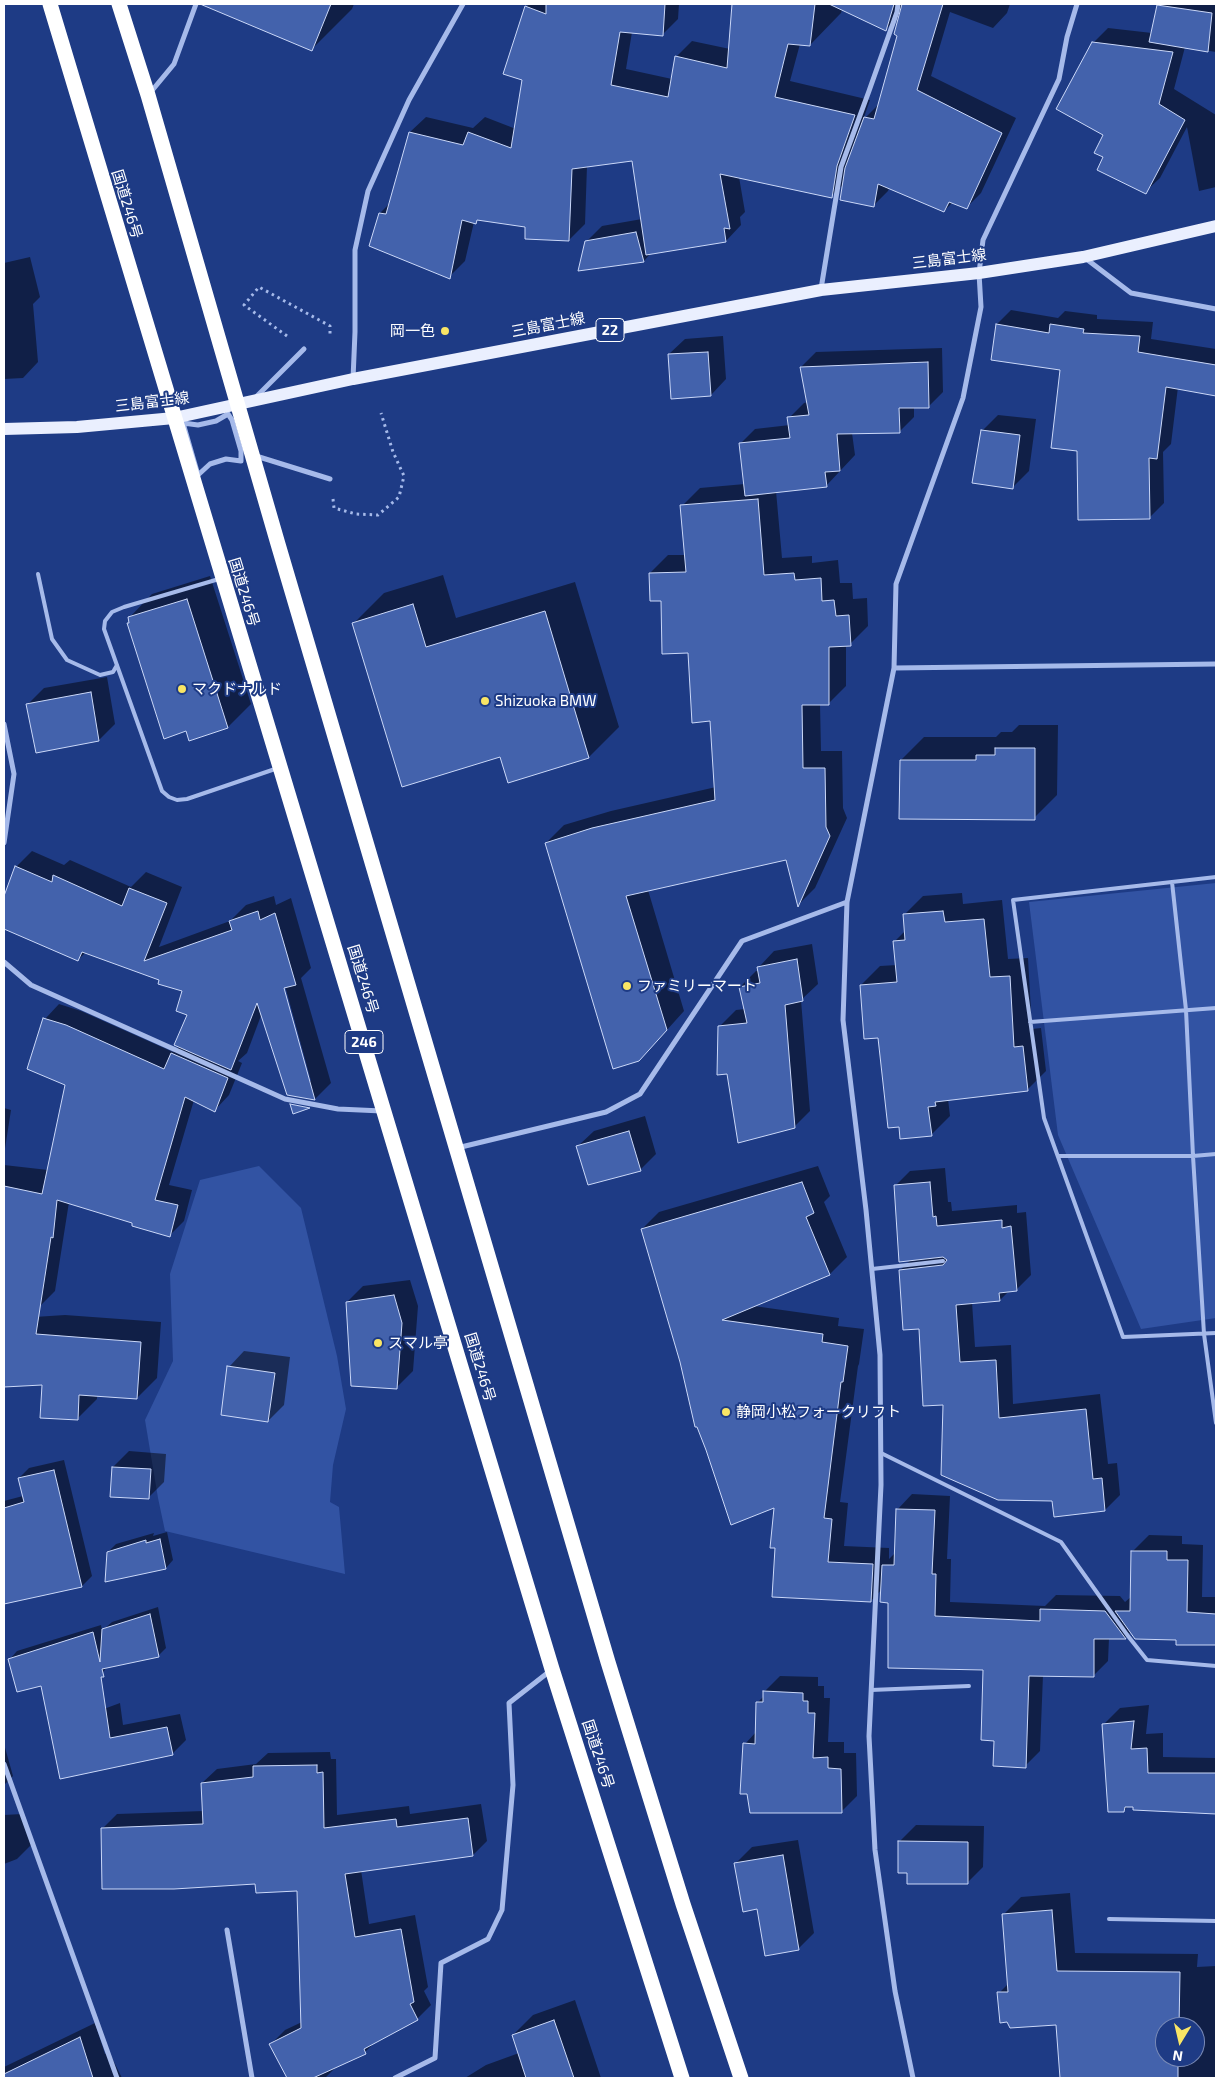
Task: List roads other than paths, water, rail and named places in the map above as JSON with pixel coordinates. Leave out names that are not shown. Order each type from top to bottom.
[{"type":"highway","name":"国道246号","points":[[50,4],[552,1669],[682,2078]]},
{"type":"highway","points":[[119,4],[148,95],[608,1662],[683,1904],[741,2078]]},
{"type":"main road","name":"三島富士線","points":[[4,429],[77,427],[174,418],[353,379],[821,290],[979,273],[1083,257],[1216,226]]},
{"type":"street","points":[[148,95],[174,64],[196,4]]},
{"type":"street","points":[[353,379],[355,250],[368,191],[409,100],[463,4]]},
{"type":"street","points":[[821,290],[841,167],[898,4]]},
{"type":"street","points":[[913,2078],[896,1991],[875,1850],[869,1736],[882,1485],[880,1355],[872,1268],[843,1020],[846,902],[894,668],[896,584],[963,398],[981,307],[979,273],[983,240],[1059,78],[1067,37],[1077,4]]},
{"type":"street","points":[[1083,257],[1131,293],[1216,309]]},
{"type":"street","points":[[232,420],[304,349]]},
{"type":"street","points":[[228,414],[232,420],[241,451],[241,461],[226,459],[210,464],[198,475],[183,423],[198,425],[216,421],[228,414]]},
{"type":"street","points":[[241,451],[330,479]]},
{"type":"street","points":[[894,668],[1216,664]]},
{"type":"street","points":[[4,724],[14,774],[4,844]]},
{"type":"street","points":[[456,1148],[606,1112],[640,1094],[742,941],[846,902]]},
{"type":"street","points":[[4,962],[31,985],[285,1099],[338,1109],[385,1111]]},
{"type":"street","points":[[395,2078],[435,2058],[440,1963],[488,1939],[502,1910],[513,1785],[509,1703],[552,1669]]},
{"type":"street","points":[[4,1764],[117,2078]]},
{"type":"street","points":[[227,1930],[252,2078]]},
{"type":"lane","points":[[38,574],[52,639],[67,660],[100,675],[113,672],[116,665]]},
{"type":"lane","points":[[222,578],[112,612],[105,621],[104,629],[158,785],[168,797],[187,799],[280,767]]},
{"type":"lane","points":[[1216,877],[1013,900],[1044,1118],[1123,1337],[1216,1333]]},
{"type":"lane","points":[[1172,882],[1186,1010],[1204,1334],[1216,1423]]},
{"type":"lane","points":[[1030,1022],[1216,1008]]},
{"type":"lane","points":[[1058,1156],[1193,1156],[1216,1154]]},
{"type":"lane","points":[[872,1268],[943,1261]]},
{"type":"lane","points":[[881,1452],[1061,1542],[1147,1660],[1216,1666]]},
{"type":"lane","points":[[871,1690],[969,1686]]},
{"type":"lane","points":[[1109,1919],[1216,1921]]},
{"type":"place","name":"岡一色","points":[[445,331]]},
{"type":"place","name":"マクドナルド","points":[[182,689]]},
{"type":"place","name":"Shizuoka BMW","points":[[485,701]]},
{"type":"place","name":"ファミリーマート","points":[[627,986]]},
{"type":"place","name":"スマル亭","points":[[378,1343]]},
{"type":"place","name":"静岡小松フォークリフト","points":[[726,1412]]}]
